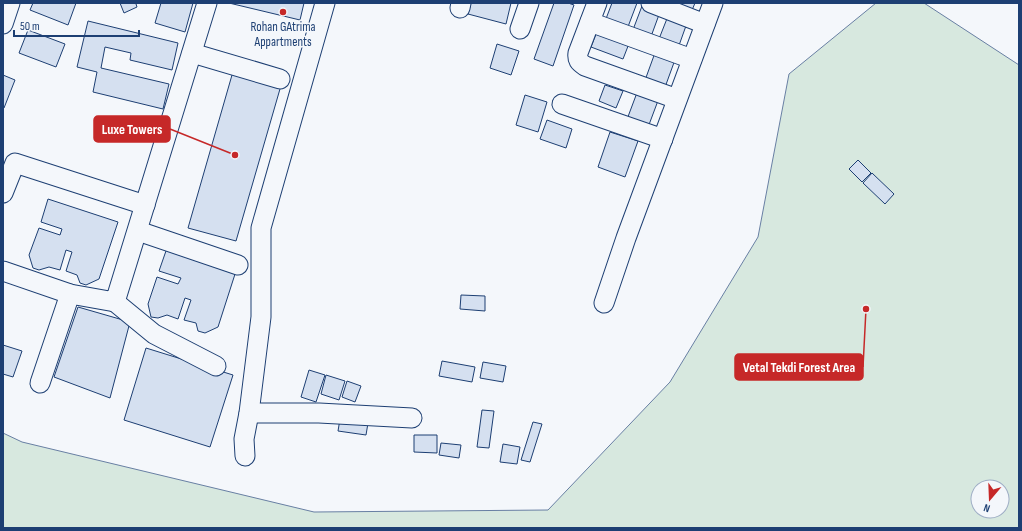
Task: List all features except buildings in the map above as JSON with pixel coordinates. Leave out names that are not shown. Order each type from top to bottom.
[{"type":"street","points":[[3,24],[10,3]]},
{"type":"street","points":[[115,302],[207,3]]},
{"type":"street","points":[[245,456],[244,439],[249,414],[261,317],[261,228],[325,3]]},
{"type":"street","points":[[520,29],[529,3]]},
{"type":"street","points":[[597,3],[578,53],[577,58],[579,62],[585,66],[678,99]]},
{"type":"street","points":[[651,3],[705,24]]},
{"type":"street","points":[[604,302],[713,3]]},
{"type":"street","points":[[590,22],[692,59]]},
{"type":"street","points":[[192,53],[280,79]]},
{"type":"street","points":[[562,104],[663,138]]},
{"type":"street","points":[[3,193],[15,163],[145,205]]},
{"type":"street","points":[[138,231],[238,264]]},
{"type":"street","points":[[3,271],[70,294],[115,302],[154,334],[216,366]]},
{"type":"street","points":[[40,383],[70,294]]},
{"type":"street","points":[[249,414],[319,413],[412,418]]},
{"type":"shaded area","points":[[876,3],[924,3],[1019,65],[1019,528],[3,528],[3,433],[22,442],[314,512],[548,510],[670,382],[758,237],[789,74]]},
{"type":"place","name":"Rohan GAtrima Appartments","points":[[283,12]]},
{"type":"place","name":"Luxe Towers","points":[[235,155]]},
{"type":"place","name":"Vetal Tekdi Forest Area","points":[[866,309]]}]
